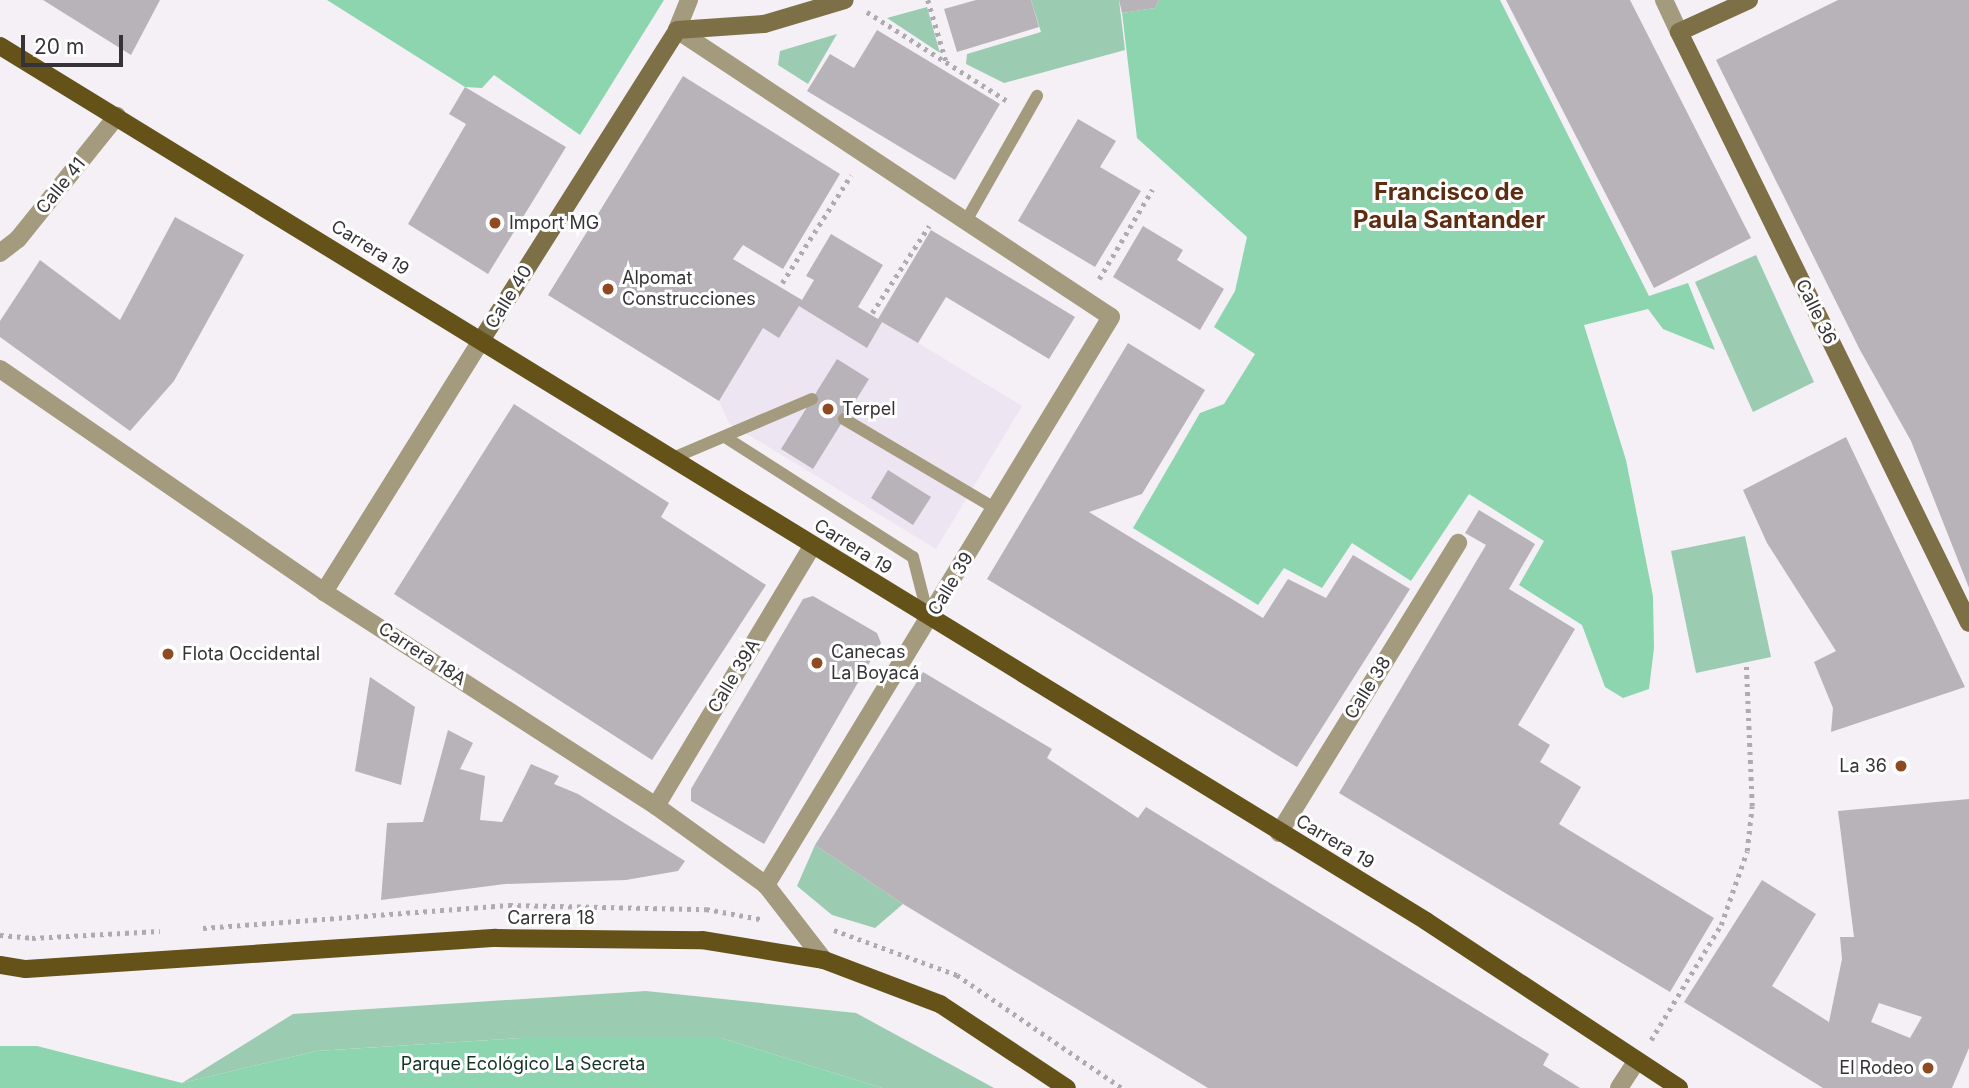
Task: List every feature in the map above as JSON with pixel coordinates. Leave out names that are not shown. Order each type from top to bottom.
[{"type":"main road","name":"Carrera 19","points":[[0,46],[482,339],[929,620],[1426,921],[1679,1088]]},
{"type":"main road","name":"Carrera 18","points":[[0,965],[26,969],[496,938],[702,940],[824,960],[940,1004],[1067,1088]]},
{"type":"street","name":"Calle 40","points":[[324,592],[677,30],[689,0]]},
{"type":"street","name":"Calle 36","points":[[1664,0],[1969,623]]},
{"type":"street","points":[[1679,32],[1749,0]]},
{"type":"street","points":[[677,30],[764,24],[851,3]]},
{"type":"street","points":[[677,30],[1087,301]]},
{"type":"street","name":"Calle 41","points":[[0,253],[18,239],[117,116]]},
{"type":"street","name":"Calle 39","points":[[766,886],[1111,317],[1087,301]]},
{"type":"street","name":"Carrera 18A","points":[[0,369],[324,592],[656,806],[766,886],[824,960]]},
{"type":"street","name":"Calle 38","points":[[1279,833],[1458,543]]},
{"type":"street","name":"Calle 39A","points":[[656,806],[812,546]]},
{"type":"street","points":[[1619,1088],[1636,1062]]},
{"type":"lane","points":[[966,221],[1037,96]]},
{"type":"lane","points":[[673,458],[812,400]]},
{"type":"lane","points":[[844,419],[996,509]]},
{"type":"lane","points":[[725,437],[913,557],[929,620]]},
{"type":"path","points":[[928,0],[947,61]]},
{"type":"path","points":[[851,3],[1026,113]]},
{"type":"path","points":[[782,283],[865,154]]},
{"type":"path","points":[[1087,301],[1152,190]]},
{"type":"path","points":[[873,313],[943,205]]},
{"type":"path","points":[[1636,1062],[1721,925],[1747,851],[1752,806],[1746,663]]},
{"type":"shaded area","points":[[814,280],[1022,406],[936,549],[729,423],[719,401],[763,328],[780,337]]},
{"type":"green space","points":[[327,0],[664,0],[580,135],[494,75],[482,88],[465,87]]},
{"type":"green space","points":[[1031,0],[1119,0],[1125,50],[1004,83],[966,64],[967,54],[1041,32]]},
{"type":"green space","points":[[1159,0],[1500,0],[1649,296],[1688,283],[1715,350],[1663,329],[1648,309],[1584,325],[1626,460],[1653,596],[1654,648],[1649,689],[1623,698],[1605,687],[1582,625],[1519,585],[1544,541],[1469,494],[1411,581],[1352,543],[1322,588],[1284,568],[1258,605],[1133,528],[1200,413],[1224,404],[1255,354],[1214,327],[1235,291],[1247,237],[1137,138],[1122,13],[1155,8]]},
{"type":"green space","points":[[927,7],[940,53],[887,18]]},
{"type":"green space","points":[[837,34],[808,84],[778,65],[780,51]]},
{"type":"green space","points":[[1756,255],[1814,382],[1753,412],[1695,282]]},
{"type":"green space","points":[[1745,536],[1771,657],[1696,673],[1671,551]]},
{"type":"green space","points":[[815,845],[903,904],[875,928],[832,915],[797,886]]},
{"type":"green space","points":[[646,991],[856,1013],[994,1088],[882,1088],[721,1038],[521,1038],[316,1051],[182,1083],[293,1014]]},
{"type":"green space","name":"Parque Ecológico La Secreta","points":[[521,1038],[721,1038],[882,1088],[0,1088],[0,1046],[37,1046],[182,1083],[316,1051]]},
{"type":"building","points":[[43,0],[160,0],[131,55]]},
{"type":"building","points":[[976,0],[1031,0],[1039,27],[957,52],[944,9]]},
{"type":"building","points":[[1119,0],[1159,0],[1155,8],[1122,13]]},
{"type":"building","points":[[1506,0],[1630,0],[1751,238],[1654,288]]},
{"type":"building","points":[[1838,0],[1969,0],[1969,588],[1911,441],[1860,350],[1716,60]]},
{"type":"building","points":[[877,30],[1000,104],[955,180],[807,91],[830,54],[854,68]]},
{"type":"building","points":[[683,76],[840,174],[783,269],[743,245],[733,259],[802,300],[814,280],[806,276],[831,234],[883,265],[858,307],[878,319],[931,230],[1075,317],[1049,359],[946,297],[918,343],[882,322],[867,348],[799,306],[779,338],[763,328],[719,401],[548,295]]},
{"type":"building","points":[[465,87],[566,147],[488,274],[408,224],[466,124],[449,114]]},
{"type":"building","points":[[1078,119],[1116,141],[1100,167],[1141,191],[1095,267],[1018,221]]},
{"type":"building","points":[[175,217],[244,255],[174,381],[130,431],[0,337],[0,321],[40,260],[120,320]]},
{"type":"building","points":[[1143,226],[1183,250],[1177,260],[1224,289],[1200,330],[1113,277]]},
{"type":"building","points":[[1128,343],[1205,390],[1142,494],[1089,512],[1263,618],[1288,579],[1326,598],[1353,555],[1410,589],[1297,767],[987,579]]},
{"type":"building","name":"Terpel","points":[[837,359],[869,379],[813,469],[781,449]]},
{"type":"building","points":[[514,404],[669,503],[661,517],[766,585],[652,760],[394,594]]},
{"type":"building","points":[[1846,437],[1965,687],[1831,732],[1833,708],[1814,662],[1836,651],[1767,543],[1743,490]]},
{"type":"building","name":"Terpel","points":[[888,470],[931,497],[913,525],[871,498]]},
{"type":"building","points":[[1479,510],[1535,544],[1509,589],[1575,629],[1518,725],[1550,745],[1540,762],[1581,787],[1559,824],[1714,918],[1670,992],[1339,793],[1486,545],[1465,533]]},
{"type":"building","points":[[813,596],[877,633],[881,643],[764,844],[691,801],[691,789],[803,599]]},
{"type":"building","points":[[923,672],[1052,749],[1047,758],[1138,818],[1146,807],[1549,1054],[1543,1065],[1580,1088],[1208,1088],[903,904],[815,845]]},
{"type":"building","points":[[370,677],[415,707],[401,785],[355,771]]},
{"type":"building","points":[[448,730],[473,743],[460,769],[485,776],[480,820],[502,822],[531,764],[559,776],[554,784],[578,794],[685,861],[678,871],[626,880],[505,884],[381,900],[387,823],[423,822]]},
{"type":"building","points":[[1969,799],[1969,1048],[1952,1088],[1823,1088],[1684,1002],[1762,880],[1816,914],[1772,986],[1829,1022],[1842,959],[1840,937],[1854,937],[1838,811]],"holes":[[[1879,1003],[1922,1017],[1910,1038],[1871,1022]]]},
{"type":"place","name":"Import MG","points":[[495,223]]},
{"type":"place","name":"Alpomat Construcciones","points":[[608,289]]},
{"type":"place","name":"Terpel","points":[[828,409]]},
{"type":"place","name":"Flota Occidental","points":[[168,654]]},
{"type":"place","name":"Canecas La Boyacá","points":[[817,663]]},
{"type":"place","name":"La 36","points":[[1901,766]]},
{"type":"place","name":"El Rodeo","points":[[1928,1068]]},
{"type":"district","name":"Francisco de Paula Santander","points":[[1449,206]]}]
